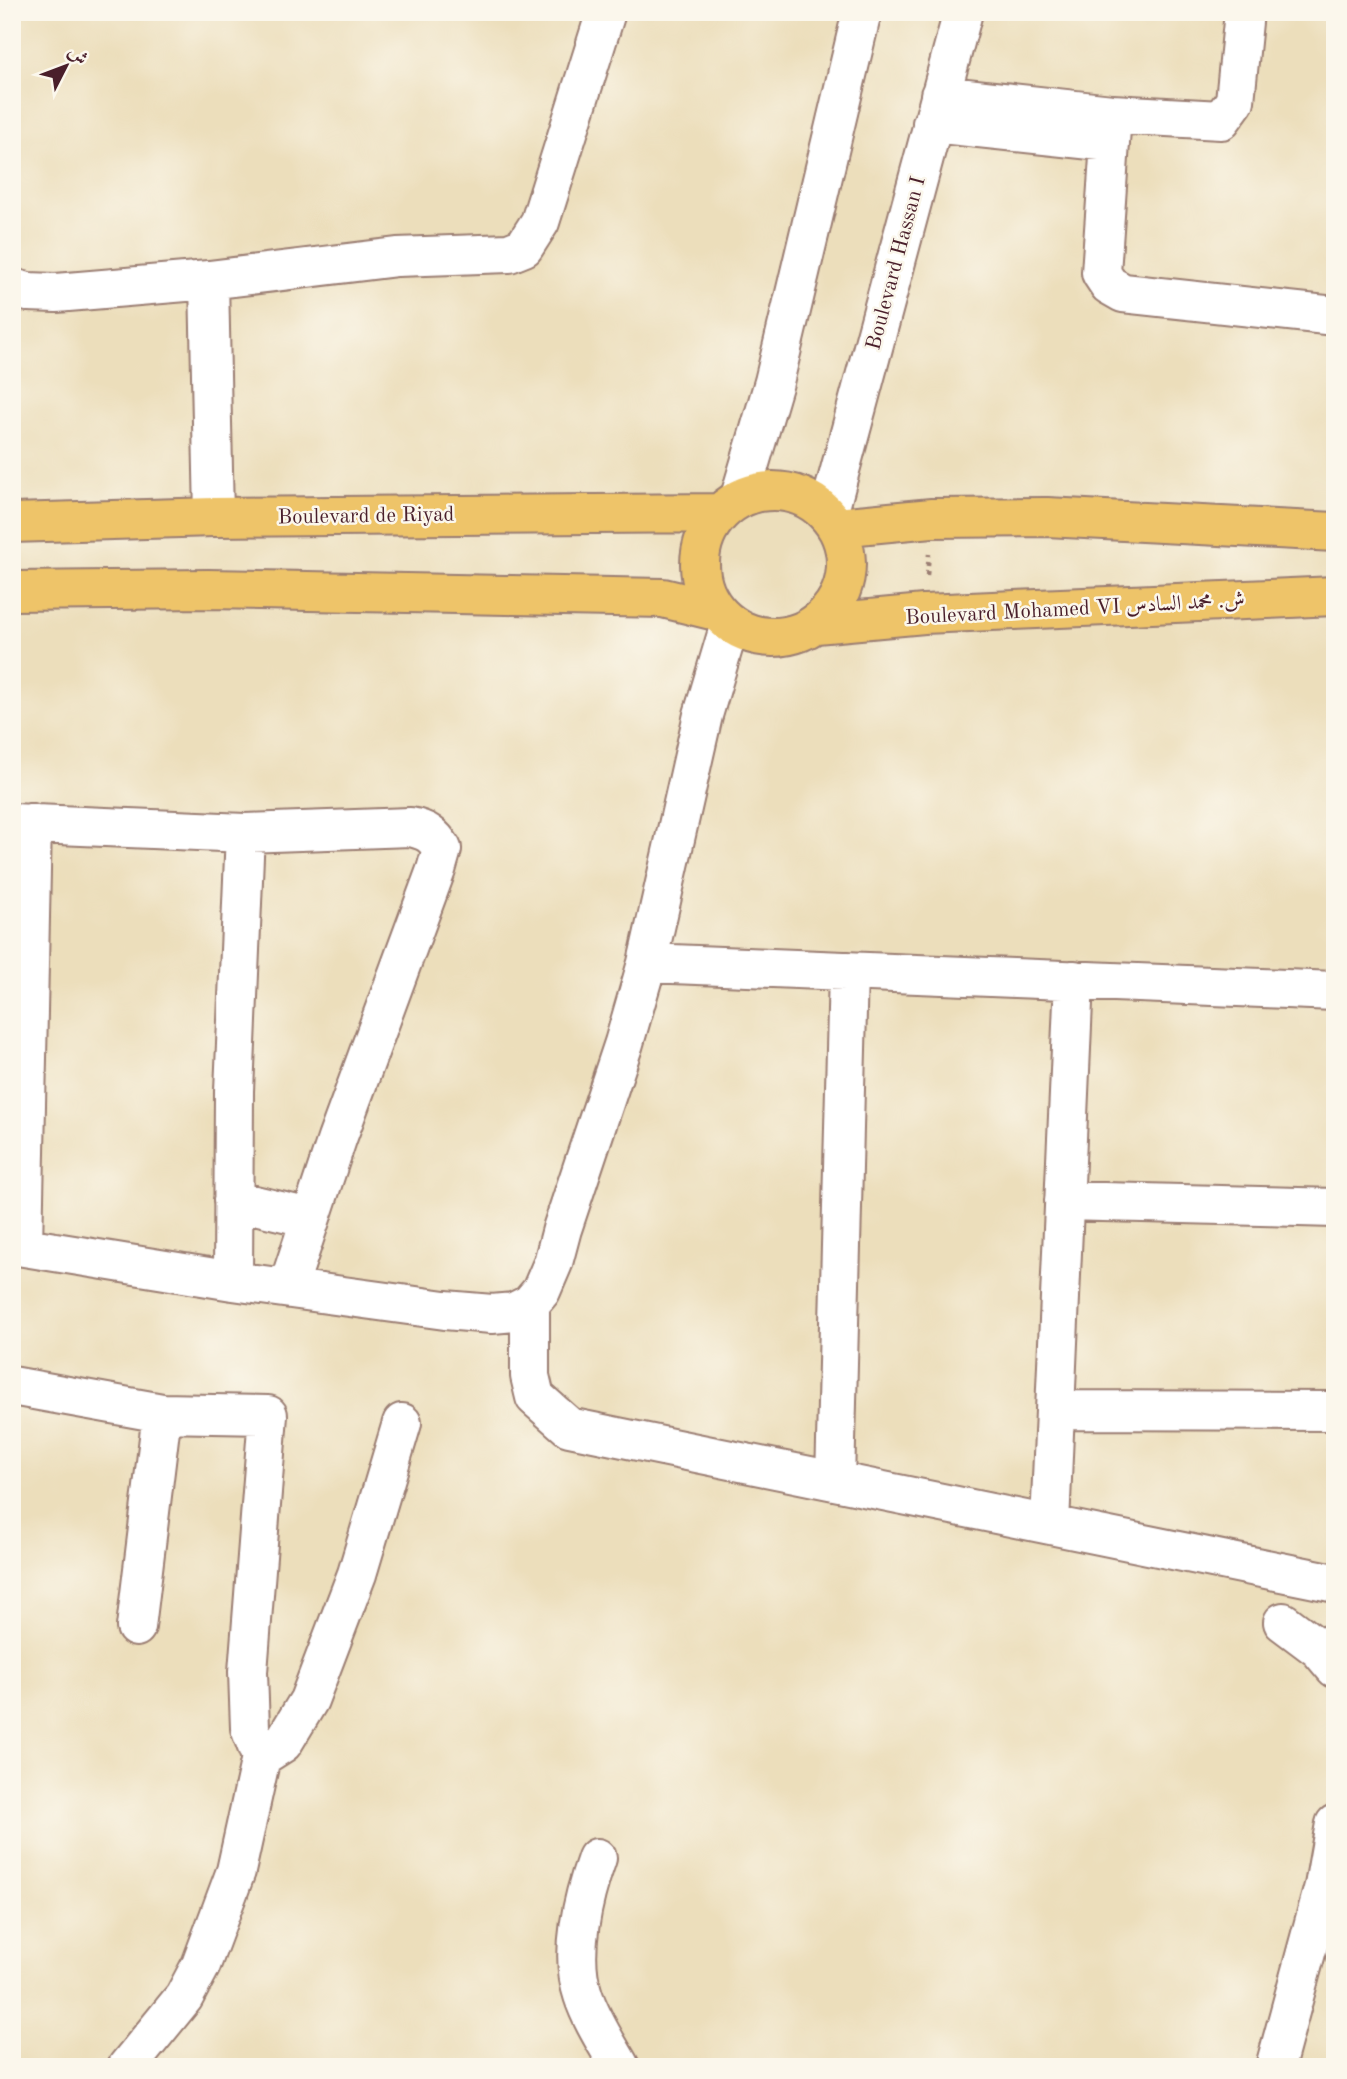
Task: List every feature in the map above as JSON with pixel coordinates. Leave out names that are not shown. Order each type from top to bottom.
[{"type":"main road","points":[[12,591],[208,589],[663,598],[723,617],[746,633],[782,638],[816,624],[840,597],[847,562],[833,521],[810,499],[787,491],[763,490],[729,505],[707,530],[700,551],[699,572],[705,592],[723,617]]},
{"type":"main road","name":"Boulevard de Riyad","points":[[12,523],[729,505]]},
{"type":"main road","points":[[833,521],[1047,517],[1335,532]]},
{"type":"main road","name":"Boulevard Mohamed VI ش. محمد السادس","points":[[816,624],[924,614],[1335,596]]},
{"type":"street","points":[[12,288],[28,292],[56,293],[209,280],[397,257],[509,253],[524,247],[540,222],[606,12]]},
{"type":"street","points":[[729,505],[774,382],[862,12]]},
{"type":"street","name":"Boulevard Hassan I","points":[[833,521],[936,109],[963,12]]},
{"type":"street","points":[[936,109],[1111,128],[1220,120],[1235,101],[1244,12]]},
{"type":"street","points":[[1111,128],[1101,273],[1109,285],[1123,293],[1335,316]]},
{"type":"street","points":[[209,280],[214,517]]},
{"type":"street","points":[[288,1287],[310,1218],[442,849],[436,838],[424,830],[410,827],[245,832],[22,823],[18,1246],[233,1281],[492,1314],[514,1312],[530,1304],[541,1291],[553,1263],[647,963],[704,715],[723,617]]},
{"type":"street","points":[[233,1281],[233,1200],[245,832]]},
{"type":"street","points":[[647,963],[1335,991]]},
{"type":"street","points":[[835,1481],[848,971]]},
{"type":"street","points":[[1050,1524],[1074,981]]},
{"type":"street","points":[[233,1200],[310,1218]]},
{"type":"street","points":[[1064,1201],[1335,1208]]},
{"type":"street","points":[[530,1304],[530,1376],[535,1398],[569,1427],[1335,1583]]},
{"type":"street","points":[[12,1386],[162,1413],[268,1415],[248,1672],[250,1728],[261,1757],[236,1871],[201,1965],[184,1997],[127,2067]]},
{"type":"street","points":[[1055,1410],[1335,1411]]},
{"type":"street","points":[[136,1628],[162,1413]]},
{"type":"street","points":[[261,1757],[283,1743],[309,1700],[356,1573],[402,1423]]},
{"type":"street","points":[[1283,1622],[1319,1649],[1335,1668]]},
{"type":"street","points":[[1275,2067],[1324,1886],[1335,1824]]},
{"type":"street","points":[[597,1858],[584,1894],[579,1924],[582,1994],[620,2067]]},
{"type":"path","points":[[924,614],[932,518]]}]
